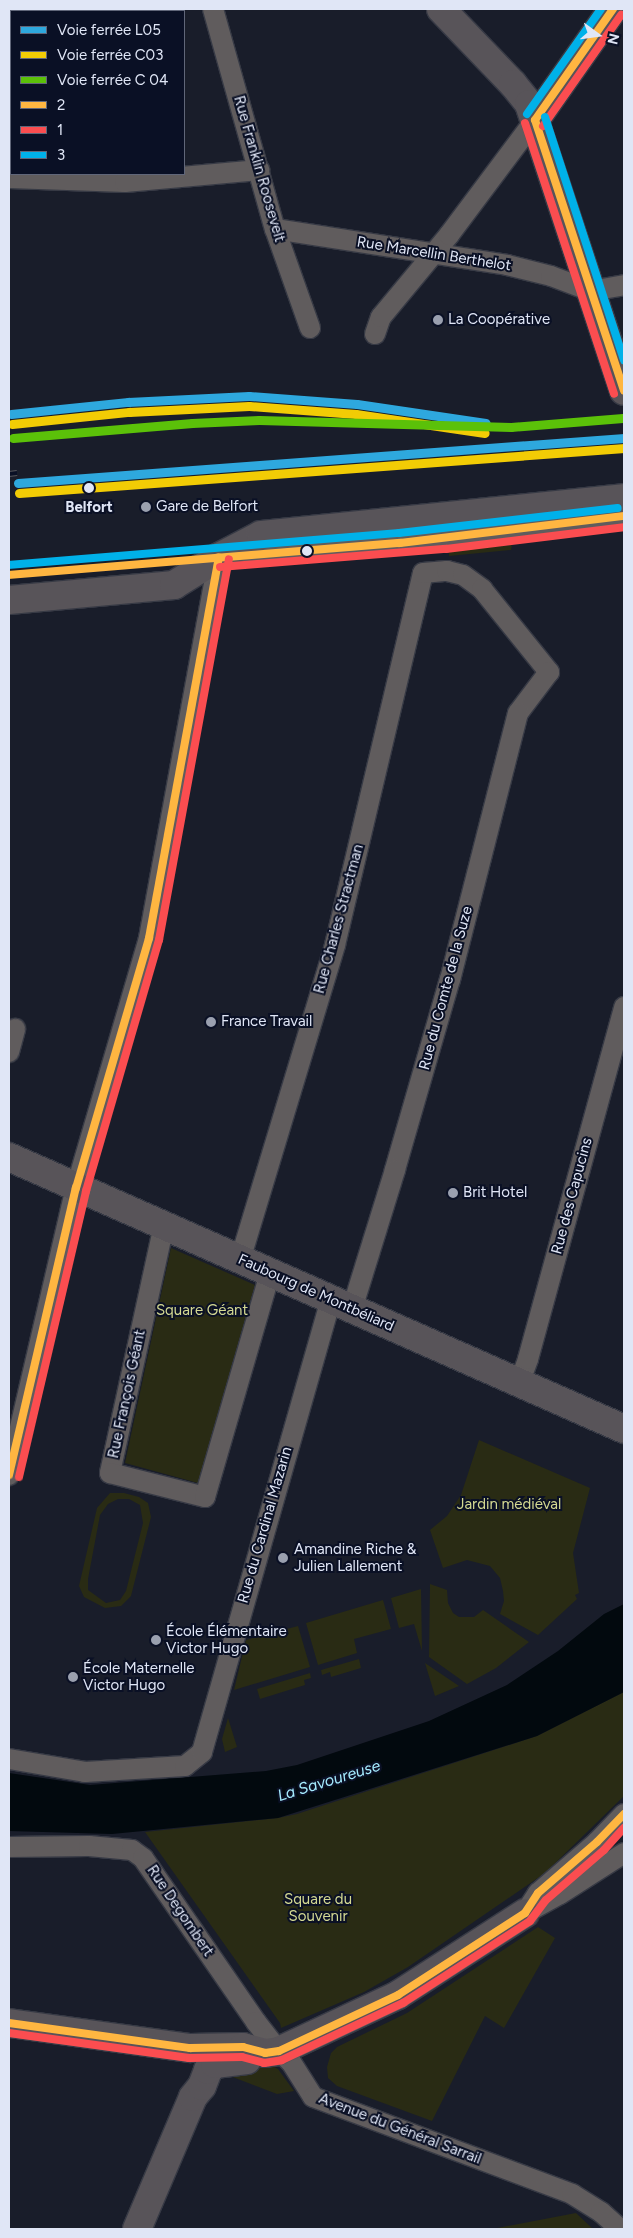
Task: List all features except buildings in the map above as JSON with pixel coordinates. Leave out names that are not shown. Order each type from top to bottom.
[{"type":"main road","points":[[441,9],[513,84],[529,104],[624,391]]},
{"type":"main road","points":[[535,120],[613,9]]},
{"type":"main road","points":[[9,600],[174,585],[219,557],[261,535],[624,498]]},
{"type":"main road","name":"Faubourg de Montbéliard","points":[[9,1157],[624,1429]]},
{"type":"main road","points":[[137,2229],[193,2097],[202,2086],[208,2070],[215,2064],[244,2061],[272,2052],[398,1995],[525,1913]]},
{"type":"main road","points":[[9,2023],[190,2048],[244,2047],[272,2052]]},
{"type":"street","name":"Rue Franklin Roosevelt","points":[[213,9],[275,229],[310,328]]},
{"type":"street","points":[[375,334],[381,318],[433,254],[535,120]]},
{"type":"street","points":[[185,175],[259,170]]},
{"type":"street","points":[[9,178],[125,182],[179,175]]},
{"type":"street","name":"Rue Marcellin Berthelot","points":[[275,229],[507,265],[551,276],[591,291]]},
{"type":"street","points":[[591,291],[624,285]]},
{"type":"street","points":[[9,1475],[76,1188],[149,938],[219,557],[444,539],[621,518],[624,516]]},
{"type":"street","name":"Rue du Comte de la Suze","points":[[341,1304],[396,1170],[437,1024],[518,713],[549,672],[482,589],[463,575],[447,571],[423,574]]},
{"type":"street","name":"Rue Charles Stractman","points":[[240,1260],[335,945],[423,574]]},
{"type":"street","name":"Rue des Capucins","points":[[519,1384],[528,1359],[624,1007]]},
{"type":"street","points":[[9,1052],[16,1028]]},
{"type":"street","name":"Rue François Géant","points":[[164,1225],[110,1473],[205,1497],[270,1273]]},
{"type":"street","name":"Rue du Cardinal Mazarin","points":[[9,1759],[86,1772],[185,1766],[202,1752],[341,1304]]},
{"type":"street","points":[[525,1913],[538,1892],[621,1820]]},
{"type":"street","name":"Rue Degombert","points":[[9,1847],[106,1847],[132,1850],[143,1858],[256,2022],[272,2052]]},
{"type":"street","points":[[525,1913],[560,1894],[624,1853]]},
{"type":"street","points":[[190,2048],[196,2060],[197,2076],[193,2097]]},
{"type":"street","name":"Avenue du Général Sarrail","points":[[272,2052],[291,2062],[313,2097],[572,2194],[601,2212],[620,2229]]},
{"type":"green space","points":[[512,545],[511,550],[449,556],[449,551]]},
{"type":"green space","name":"Square Géant","points":[[171,1248],[255,1285],[198,1483],[125,1463]]},
{"type":"green space","name":"Jardin médiéval","points":[[479,1440],[590,1488],[573,1553],[579,1593],[575,1595],[577,1599],[538,1635],[500,1614],[504,1601],[503,1591],[500,1578],[490,1566],[467,1560],[443,1568],[430,1530],[447,1516],[461,1495]]},
{"type":"green space","points":[[110,1493],[124,1493],[139,1497],[148,1503],[151,1517],[131,1596],[121,1606],[105,1608],[84,1597],[79,1586],[97,1508]],"holes":[[[118,1499],[129,1499],[140,1505],[143,1523],[126,1591],[120,1600],[106,1603],[88,1590],[88,1579],[100,1515],[108,1504]]]},
{"type":"green space","points":[[430,1584],[447,1590],[448,1603],[453,1613],[459,1617],[474,1617],[483,1610],[529,1642],[496,1668],[467,1684],[429,1657]]},
{"type":"green space","points":[[421,1589],[422,1651],[414,1624],[399,1628],[391,1598]]},
{"type":"green space","points":[[383,1600],[391,1629],[354,1639],[357,1653],[318,1665],[306,1623]]},
{"type":"green space","points":[[298,1626],[310,1667],[234,1690],[246,1640]]},
{"type":"green space","points":[[359,1659],[361,1668],[331,1677],[330,1672],[322,1675],[321,1670]]},
{"type":"green space","points":[[425,1663],[459,1686],[435,1696]]},
{"type":"green space","points":[[310,1673],[311,1678],[304,1680],[305,1685],[260,1699],[257,1689]]},
{"type":"green space","name":"Square du Souvenir","points":[[624,1692],[624,1796],[545,1873],[408,1967],[364,1992],[281,2028],[280,2023],[145,1832],[278,1818],[297,1814],[537,1736]]},
{"type":"green space","points":[[228,1718],[237,1747],[225,1752],[222,1739]]},
{"type":"green space","points":[[538,1927],[555,1938],[504,2028],[485,2016],[432,2121],[337,2086],[328,2078],[327,2067],[331,2053],[337,2047],[407,2013]]},
{"type":"green space","points":[[271,2065],[278,2069],[294,2091],[277,2094],[217,2071],[224,2067]]},
{"type":"green space","points":[[576,2213],[593,2229],[492,2229]]},
{"type":"water","name":"La Savoureuse","points":[[624,1604],[624,1692],[537,1736],[278,1818],[112,1834],[9,1831],[9,1773],[90,1785],[266,1771],[297,1765],[429,1721],[507,1685],[558,1651],[604,1614]]},
{"type":"railway","points":[[9,474],[17,473]]},
{"type":"rail line","name":"L05","points":[[11,414],[128,402],[249,396],[357,404],[486,423]]},
{"type":"rail line","name":"C03","points":[[12,424],[129,412],[249,406],[356,414],[485,433]]},
{"type":"rail line","name":"L05","points":[[18,483],[624,438]]},
{"type":"rail line","name":"C03","points":[[19,493],[624,448]]},
{"type":"transit line","name":"3","points":[[527,114],[601,9]]},
{"type":"transit line","name":"2","points":[[535,120],[613,9]]},
{"type":"transit line","name":"1","points":[[543,126],[621,15]]},
{"type":"transit line","name":"3","points":[[545,117],[624,360]]},
{"type":"transit line","name":"2","points":[[535,120],[624,391]]},
{"type":"transit line","name":"1","points":[[525,123],[614,394]]},
{"type":"transit line","points":[[13,438],[192,423],[259,420],[511,427],[623,418]]},
{"type":"transit line","name":"3","points":[[9,565],[399,533],[618,508]]},
{"type":"transit line","name":"2","points":[[9,575],[400,543],[624,516]]},
{"type":"transit line","name":"1","points":[[220,567],[446,549],[624,527]]},
{"type":"transit line","name":"2","points":[[9,1475],[76,1188],[149,938],[219,557]]},
{"type":"transit line","name":"1","points":[[19,1477],[86,1191],[159,940],[229,559]]},
{"type":"transit line","name":"2","points":[[9,2023],[190,2048],[243,2047],[265,2053],[279,2051],[398,1995],[525,1913],[538,1893],[597,1842],[624,1814]]},
{"type":"transit line","name":"1","points":[[9,2033],[189,2058],[242,2057],[264,2063],[282,2060],[403,2003],[530,1921],[546,1900],[604,1850],[624,1828]]},
{"type":"place","name":"La Coopérative","points":[[438,320]]},
{"type":"place","name":"Belfort","points":[[89,488]]},
{"type":"place","name":"Gare de Belfort","points":[[146,507]]},
{"type":"place","name":"France Travail","points":[[211,1022]]},
{"type":"place","name":"Brit Hotel","points":[[453,1193]]},
{"type":"place","name":"Amandine Riche & Julien Lallement","points":[[283,1558]]},
{"type":"place","name":"École Élémentaire Victor Hugo","points":[[156,1640]]},
{"type":"place","name":"École Maternelle Victor Hugo","points":[[73,1677]]}]
